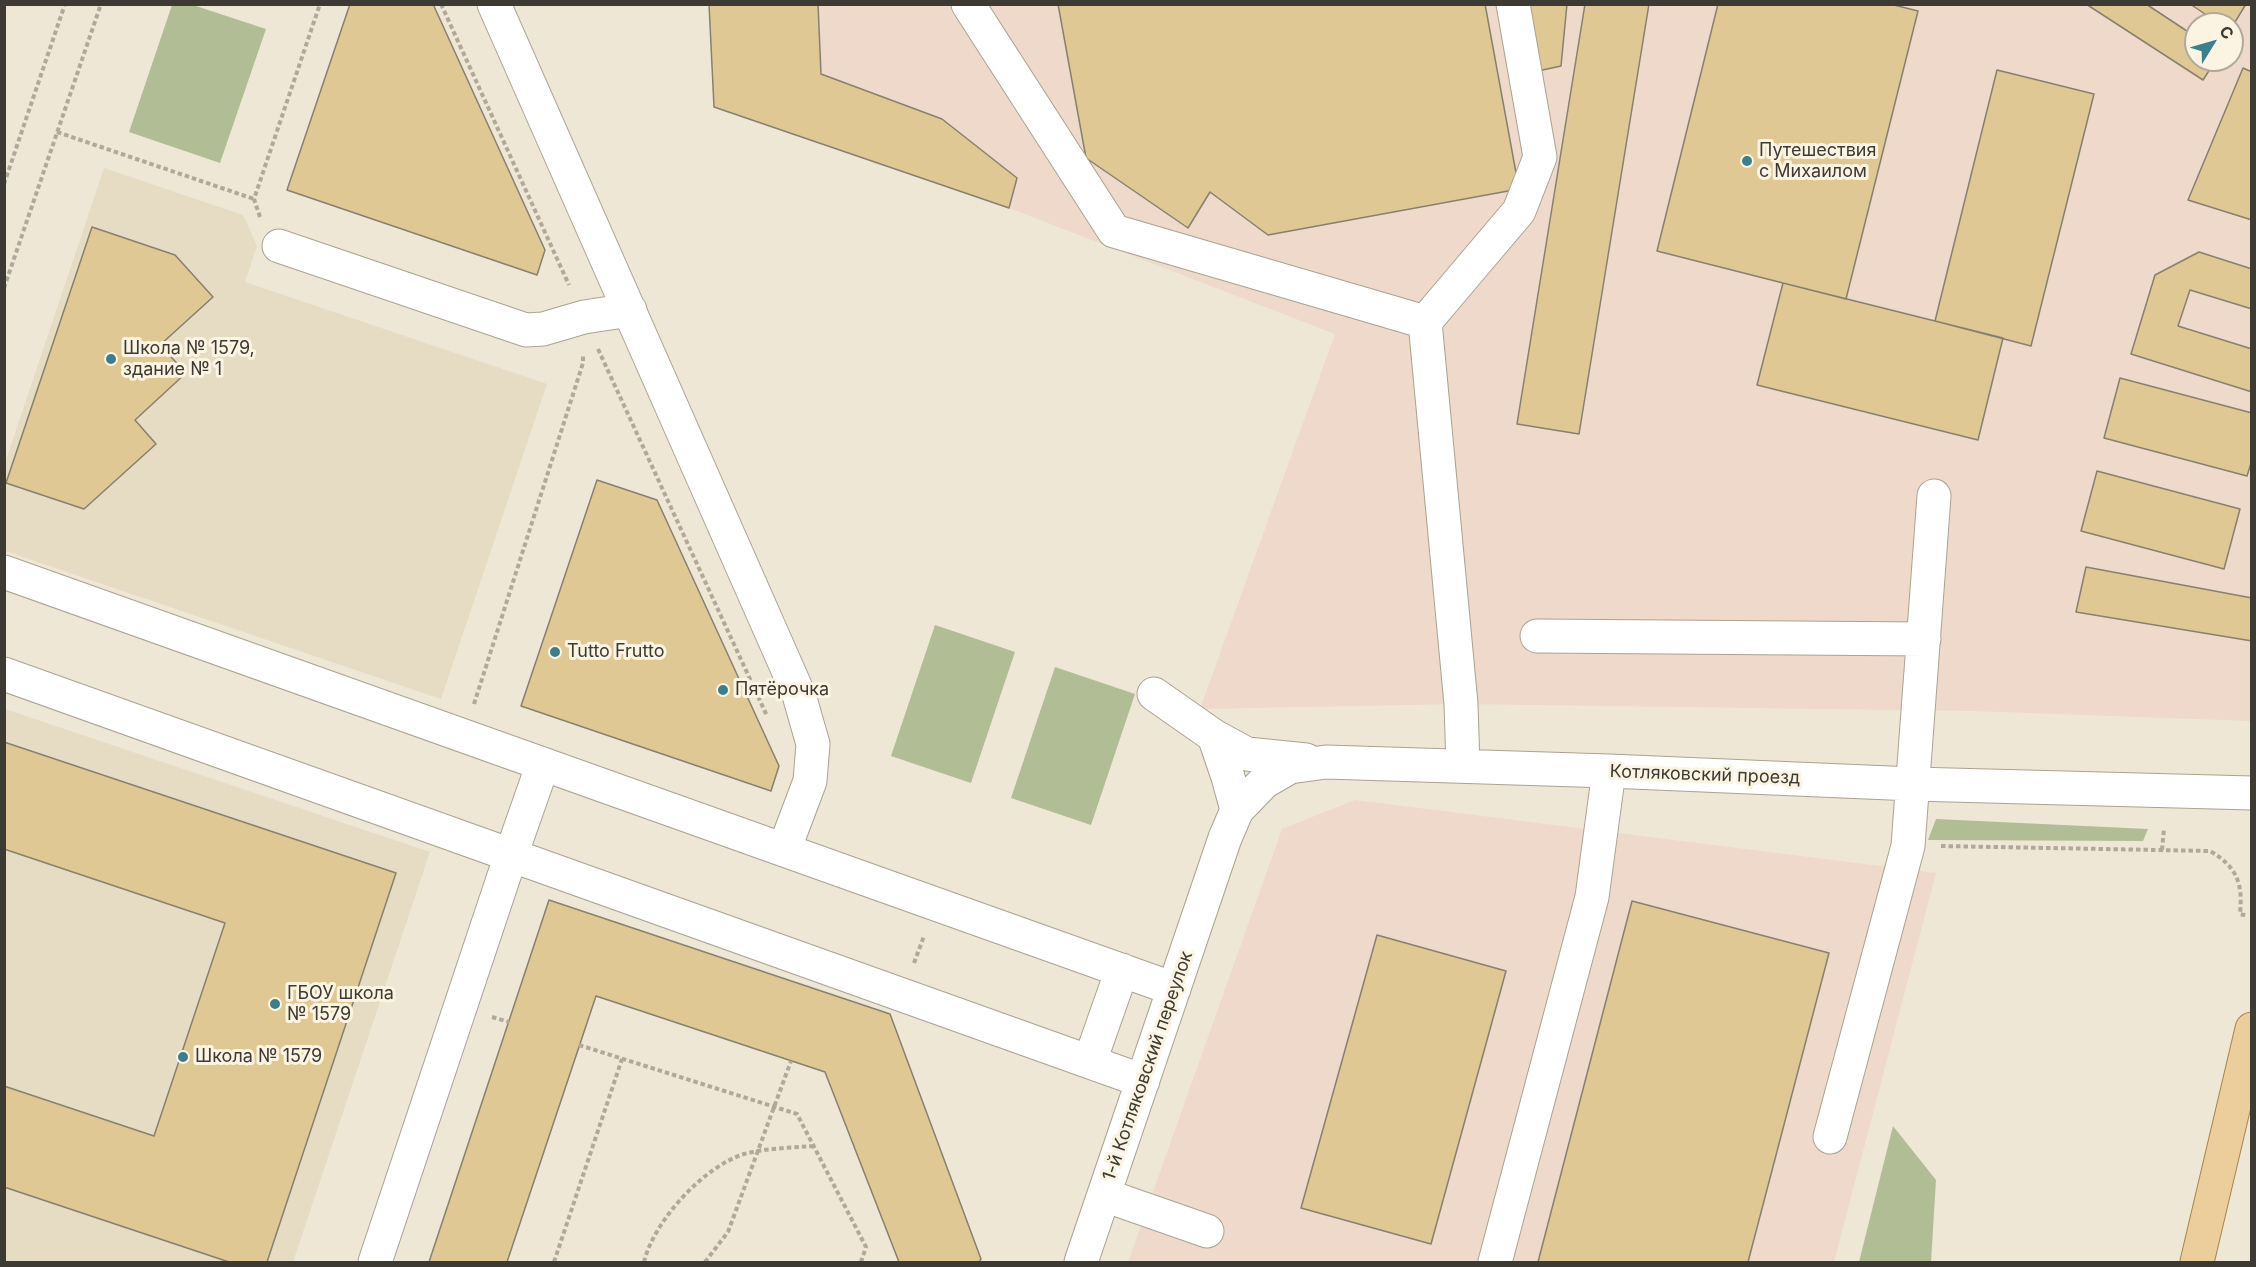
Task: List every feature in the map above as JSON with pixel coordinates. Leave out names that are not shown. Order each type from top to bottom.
[{"type":"main road","points":[[2197,1263],[2252,1029]]},
{"type":"street","points":[[494,4],[799,695],[813,744],[810,781],[784,850]]},
{"type":"street","points":[[968,4],[1114,231],[1425,322]]},
{"type":"street","points":[[1463,766],[1461,704],[1425,322],[1519,211],[1540,157],[1513,4]]},
{"type":"street","points":[[279,246],[526,330],[584,317],[630,310]]},
{"type":"street","points":[[1830,1137],[1908,846],[1934,496]]},
{"type":"street","points":[[4,572],[1174,989]]},
{"type":"street","points":[[1537,636],[1924,639]]},
{"type":"street","points":[[4,674],[1143,1081]]},
{"type":"street","points":[[1154,694],[1214,736],[1247,754],[1326,762]]},
{"type":"street","points":[[1214,736],[1237,810]]},
{"type":"street","name":"Котляковский проезд","points":[[1215,869],[1237,810],[1264,782],[1290,767],[1326,762],[1914,784],[2252,793]]},
{"type":"street","points":[[375,1263],[543,764]]},
{"type":"street","points":[[1495,1263],[1592,897],[1609,771]]},
{"type":"street","name":"1-й Котляковский переулок","points":[[1081,1263],[1215,869]]},
{"type":"street","points":[[1090,1061],[1122,970]]},
{"type":"street","points":[[1104,1195],[1207,1231]]},
{"type":"path","points":[[4,184],[65,4]]},
{"type":"path","points":[[4,288],[101,4]]},
{"type":"path","points":[[57,132],[254,199],[320,4]]},
{"type":"path","points":[[441,4],[769,721]]},
{"type":"path","points":[[464,736],[583,363],[584,317]]},
{"type":"path","points":[[2162,850],[2164,829]]},
{"type":"path","points":[[1908,846],[2210,850],[2225,860],[2236,876],[2242,895],[2240,914],[2248,916]]},
{"type":"path","points":[[903,995],[935,904]]},
{"type":"path","points":[[579,1045],[797,1114],[866,1247],[861,1263]]},
{"type":"path","points":[[554,1263],[622,1059]]},
{"type":"path","points":[[705,1263],[728,1232],[791,1061]]},
{"type":"path","points":[[644,1263],[667,1216],[689,1189],[723,1162],[746,1154],[813,1146]]},
{"type":"shaded area","points":[[709,5],[2251,5],[2251,721],[1973,711],[1461,704],[1200,709],[1335,334],[1009,208],[714,107]]},
{"type":"shaded area","points":[[104,168],[243,215],[257,246],[245,282],[547,384],[441,699],[5,551],[5,463]]},
{"type":"shaded area","name":"Школа № 1579","points":[[5,709],[430,852],[293,1262],[5,1262]]},
{"type":"shaded area","points":[[1355,800],[1936,873],[1834,1262],[1128,1262],[1282,829]]},
{"type":"green space","points":[[172,5],[193,5],[266,29],[220,163],[129,132]]},
{"type":"green space","points":[[935,625],[1015,652],[971,783],[891,756]]},
{"type":"green space","points":[[1055,667],[1135,694],[1091,825],[1011,798]]},
{"type":"green space","points":[[1936,819],[2148,829],[2143,841],[1928,840]]},
{"type":"green space","points":[[1893,1126],[1936,1180],[1931,1262],[1859,1262]]},
{"type":"building","points":[[350,4],[433,4],[545,250],[537,275],[287,190]]},
{"type":"building","points":[[709,4],[818,4],[821,74],[942,119],[1017,178],[1009,208],[714,107]]},
{"type":"building","points":[[1058,4],[1485,4],[1519,189],[1268,235],[1210,192],[1188,228],[1086,158]]},
{"type":"building","points":[[1527,4],[1567,4],[1561,66],[1538,71]]},
{"type":"building","points":[[1585,4],[1649,4],[1579,434],[1517,424]]},
{"type":"building","points":[[1718,4],[1890,4],[1918,11],[1846,299],[1657,251]]},
{"type":"building","points":[[2086,4],[2146,4],[2184,29],[2184,68]]},
{"type":"building","points":[[2190,4],[2246,4],[2241,12],[2202,12]]},
{"type":"building","points":[[2244,68],[2252,72],[2252,220],[2188,200],[2241,72],[2244,72]]},
{"type":"building","points":[[1997,70],[2094,94],[2031,346],[1935,321]]},
{"type":"building","points":[[2191,72],[2208,72],[2203,80]]},
{"type":"building","name":"Школа № 1579, здание № 1","points":[[92,227],[175,255],[213,297],[160,345],[186,373],[135,420],[156,444],[84,509],[6,483]]},
{"type":"building","points":[[2199,252],[2252,269],[2252,309],[2190,290],[2178,326],[2252,349],[2252,392],[2131,354],[2155,275]]},
{"type":"building","points":[[1783,283],[2003,338],[1978,440],[1757,385]]},
{"type":"building","points":[[2120,378],[2252,413],[2252,460],[2247,476],[2104,438]]},
{"type":"building","points":[[2097,471],[2240,509],[2224,569],[2081,531]]},
{"type":"building","points":[[597,480],[657,500],[779,766],[771,791],[521,706]]},
{"type":"building","points":[[2086,567],[2252,598],[2252,641],[2076,612]]},
{"type":"building","name":"ГБОУ школа № 1579","points":[[4,742],[396,873],[267,1262],[229,1262],[4,1187],[4,1086],[154,1136],[225,923],[4,849]]},
{"type":"building","points":[[549,900],[890,1014],[981,1259],[979,1262],[899,1262],[825,1072],[596,996],[507,1262],[429,1262]]},
{"type":"building","points":[[1632,901],[1829,953],[1748,1262],[1538,1262]]},
{"type":"building","points":[[1377,935],[1506,971],[1431,1244],[1301,1208]]},
{"type":"place","name":"Путешествия с Михаилом","points":[[1747,161]]},
{"type":"place","name":"Школа № 1579, здание № 1","points":[[111,359]]},
{"type":"place","name":"Tutto Frutto","points":[[555,652]]},
{"type":"place","name":"Пятёрочка","points":[[723,690]]},
{"type":"place","name":"ГБОУ школа № 1579","points":[[275,1004]]},
{"type":"place","name":"Школа № 1579","points":[[183,1057]]}]
